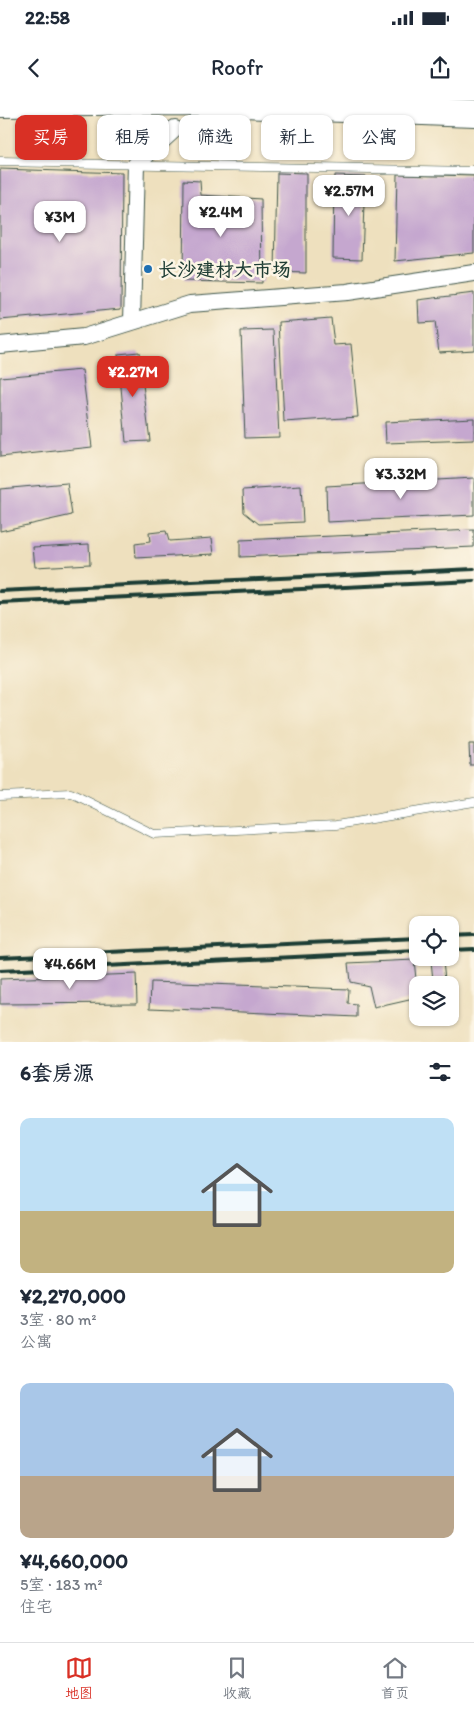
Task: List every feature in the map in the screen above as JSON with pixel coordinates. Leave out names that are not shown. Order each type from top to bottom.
[{"type":"highway","points":[[0,104],[188,102],[474,113]]},
{"type":"street","points":[[132,322],[136,164],[175,128]]},
{"type":"street","points":[[0,345],[84,337],[190,304],[347,292],[474,273]]},
{"type":"lane","points":[[0,162],[474,171]]},
{"type":"lane","points":[[0,796],[71,793],[154,834],[336,825],[474,802]]},
{"type":"building","points":[[0,169],[122,173],[121,309],[0,320]]},
{"type":"building","points":[[277,173],[306,174],[306,273],[275,272]]},
{"type":"building","points":[[397,174],[474,176],[474,253],[395,261]]},
{"type":"building","points":[[334,175],[365,176],[362,259],[333,258]]},
{"type":"building","points":[[184,180],[200,181],[201,195],[261,199],[262,283],[183,281]]},
{"type":"building","points":[[474,293],[474,350],[439,352],[435,322],[419,323],[418,300]]},
{"type":"building","points":[[331,318],[334,345],[351,344],[358,417],[284,422],[279,322]]},
{"type":"building","points":[[274,330],[279,437],[245,438],[241,331]]},
{"type":"building","points":[[139,352],[150,441],[126,442],[118,354]]},
{"type":"building","points":[[82,370],[92,447],[0,457],[0,377]]},
{"type":"building","points":[[474,418],[474,440],[386,443],[385,422]]},
{"type":"building","points":[[474,478],[474,515],[327,522],[326,486]]},
{"type":"building","points":[[67,483],[72,515],[0,531],[0,489]]},
{"type":"building","points":[[301,486],[303,522],[259,524],[244,512],[243,490]]},
{"type":"building","points":[[474,530],[474,547],[240,557],[240,540]]},
{"type":"building","points":[[166,531],[169,541],[212,538],[214,554],[136,558],[135,544],[150,542],[149,533]]},
{"type":"building","points":[[89,544],[90,564],[35,567],[33,547]]},
{"type":"building","points":[[469,744],[474,744],[474,765],[470,765]]},
{"type":"building","points":[[409,960],[409,966],[415,966],[416,976],[409,976],[409,1000],[374,1008],[369,986],[350,982],[348,963]]},
{"type":"building","points":[[432,966],[444,966],[445,976],[433,976]]},
{"type":"building","points":[[136,974],[137,1003],[0,1004],[0,979]]},
{"type":"building","points":[[151,982],[349,989],[348,1004],[357,1005],[357,1017],[150,1008]]},
{"type":"railway","points":[[0,591],[474,569]]},
{"type":"railway","points":[[0,603],[474,581]]},
{"type":"railway","points":[[459,936],[474,935]]},
{"type":"railway","points":[[0,957],[409,938]]},
{"type":"railway","points":[[459,950],[474,949]]},
{"type":"railway","points":[[0,971],[409,951]]},
{"type":"place","name":"长沙建材大市场","points":[[148,269]]}]
